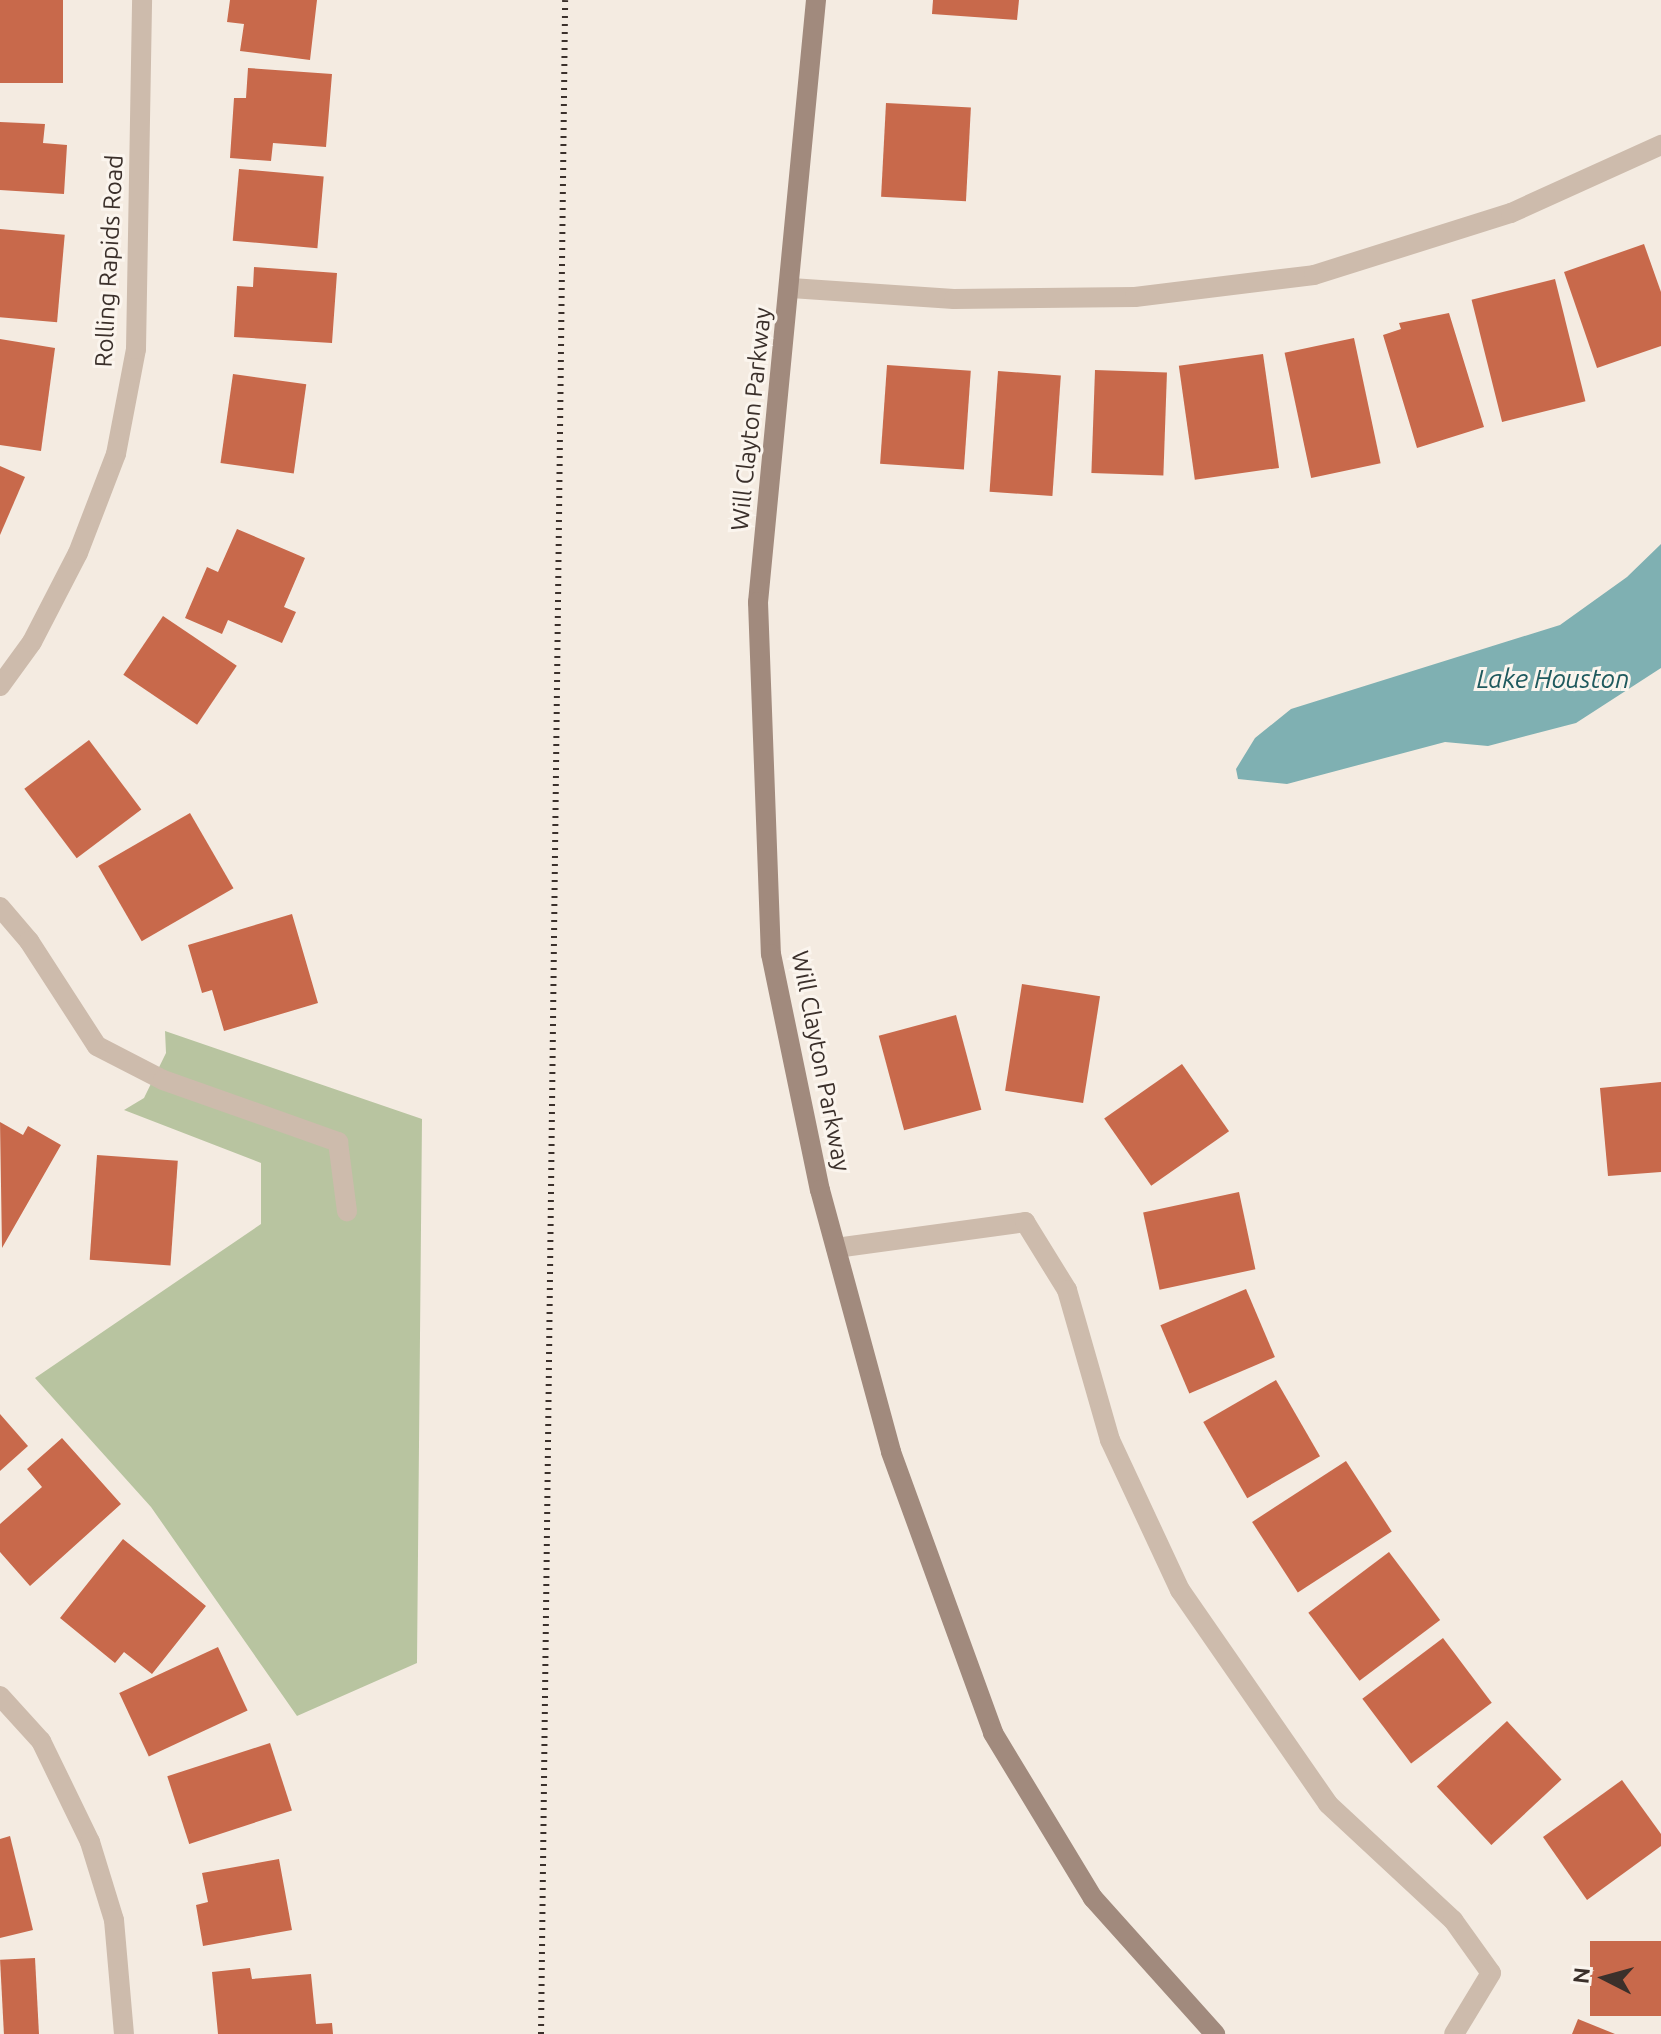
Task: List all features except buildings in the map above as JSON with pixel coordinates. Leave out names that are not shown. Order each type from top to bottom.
[{"type":"street","name":"Rolling Rapids Road","points":[[0,686],[32,642],[78,553],[116,454],[136,349],[142,0]]},
{"type":"street","name":"Will Clayton Parkway","points":[[816,0],[791,288],[758,602],[771,954],[836,1248],[891,1452],[993,1733],[1093,1898],[1215,2034]]},
{"type":"street","points":[[791,288],[954,299],[1135,297],[1314,275],[1511,213],[1661,145]]},
{"type":"street","points":[[0,907],[29,941],[97,1046],[163,1080],[338,1142],[347,1211]]},
{"type":"street","points":[[836,1248],[1025,1222],[1067,1290],[1110,1440],[1180,1590],[1328,1804],[1453,1920],[1491,1973],[1454,2034]]},
{"type":"street","points":[[0,1696],[41,1741],[90,1842],[114,1920],[124,2034]]},
{"type":"green space","points":[[165,1031],[422,1119],[417,1663],[297,1716],[151,1507],[35,1378],[261,1224],[261,1163],[124,1110],[144,1098],[166,1053]]},
{"type":"water","name":"Lake Houston","points":[[1661,544],[1661,668],[1576,723],[1488,746],[1445,742],[1287,784],[1238,779],[1236,769],[1255,738],[1291,709],[1560,625],[1627,577]]},
{"type":"railway","points":[[541,2034],[565,0]]}]
